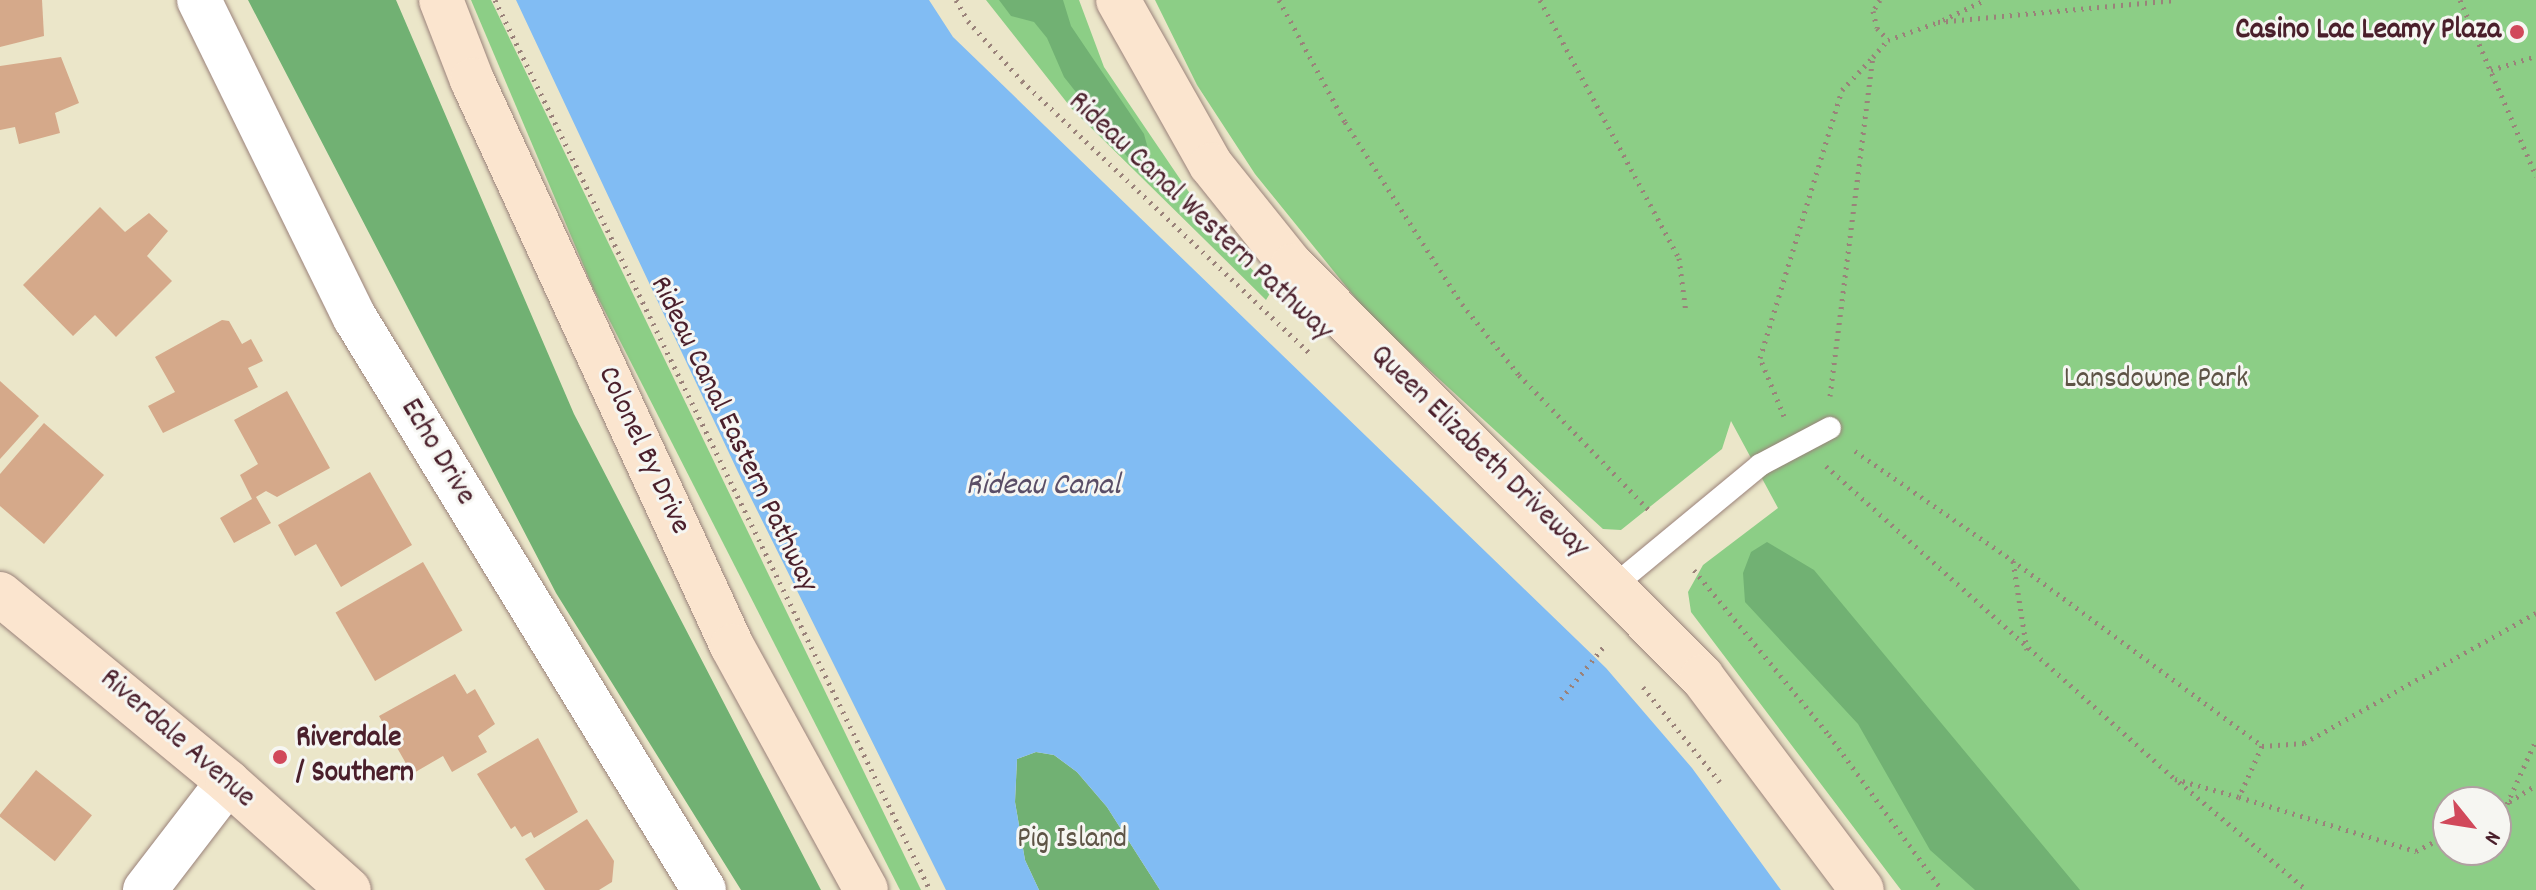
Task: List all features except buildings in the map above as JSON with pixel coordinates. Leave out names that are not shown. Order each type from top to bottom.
[{"type":"main road","name":"Colonel By Drive","points":[[441,0],[472,80],[732,646],[866,890]]},
{"type":"main road","name":"Queen Elizabeth Driveway","points":[[1118,0],[1211,165],[1292,266],[1615,585],[1749,733],[1862,890]]},
{"type":"main road","name":"Riverdale Avenue","points":[[0,594],[228,782],[349,890]]},
{"type":"street","name":"Echo Drive","points":[[199,0],[355,318],[704,890]]},
{"type":"street","points":[[145,890],[228,782]]},
{"type":"lane","points":[[1615,585],[1760,465],[1805,446],[1830,428]]},
{"type":"path","name":"Rideau Canal Eastern Pathway","points":[[495,0],[930,890]]},
{"type":"path","name":"Rideau Canal Western Pathway","points":[[956,0],[968,21],[1022,81],[1317,360]]},
{"type":"path","points":[[1279,0],[1345,122],[1469,313],[1647,511],[1658,503]]},
{"type":"path","points":[[1540,0],[1679,258],[1686,313]]},
{"type":"path","points":[[1880,0],[1873,11],[1877,28],[1888,40]]},
{"type":"path","points":[[1985,0],[1938,22],[1888,40],[1842,90],[1760,358],[1774,403],[1805,446],[2027,650],[2307,890]]},
{"type":"path","points":[[1938,22],[2173,0]]},
{"type":"path","points":[[2460,0],[2536,176]]},
{"type":"path","points":[[2491,70],[2536,56]]},
{"type":"path","points":[[1873,57],[1831,372],[1830,428],[2262,746],[2304,743],[2536,613]]},
{"type":"path","points":[[2012,560],[2027,650]]},
{"type":"path","points":[[1694,570],[1829,735],[1942,890]]},
{"type":"path","points":[[1595,633],[1615,654]]},
{"type":"path","points":[[1561,699],[1606,644]]},
{"type":"path","points":[[1634,675],[1728,792]]},
{"type":"path","points":[[2512,793],[2536,740]]},
{"type":"path","points":[[2239,797],[2262,746]]},
{"type":"path","points":[[2175,779],[2416,851],[2432,843]]},
{"type":"path","points":[[2512,801],[2536,785]]},
{"type":"green space","points":[[248,0],[396,0],[574,414],[821,890],[741,890],[556,593]]},
{"type":"green space","points":[[471,0],[491,0],[921,890],[900,890],[593,288]]},
{"type":"green space","points":[[986,0],[1079,0],[1104,67],[1216,232],[1272,290],[1266,300],[1072,109]]},
{"type":"green space","points":[[999,0],[1063,0],[1071,26],[1144,134],[1155,175],[1141,174],[1064,77],[1047,38],[1034,22],[1011,16]]},
{"type":"green space","name":"Lansdowne Park","points":[[1155,0],[2536,0],[2536,890],[1901,890],[1691,612],[1688,592],[1703,565],[1778,508],[1731,421],[1722,449],[1621,530],[1603,529],[1370,316],[1255,174],[1197,85]]},
{"type":"green space","points":[[1767,542],[1814,570],[2080,890],[1975,890],[1930,850],[1858,724],[1745,602],[1743,573],[1751,552]]},
{"type":"green space","name":"Pig Island","points":[[1036,752],[1054,755],[1077,772],[1107,807],[1160,890],[1039,890],[1025,860],[1015,802],[1017,759]]},
{"type":"water","name":"Rideau Canal","points":[[516,0],[929,0],[953,37],[1606,668],[1692,768],[1781,890],[1160,890],[1107,807],[1077,772],[1054,755],[1036,752],[1017,759],[1015,802],[1025,860],[1039,890],[946,890],[738,472]]},
{"type":"place","name":"Casino Lac Leamy Plaza","points":[[2517,32]]},
{"type":"place","name":"Riverdale / Southern","points":[[280,757]]}]
